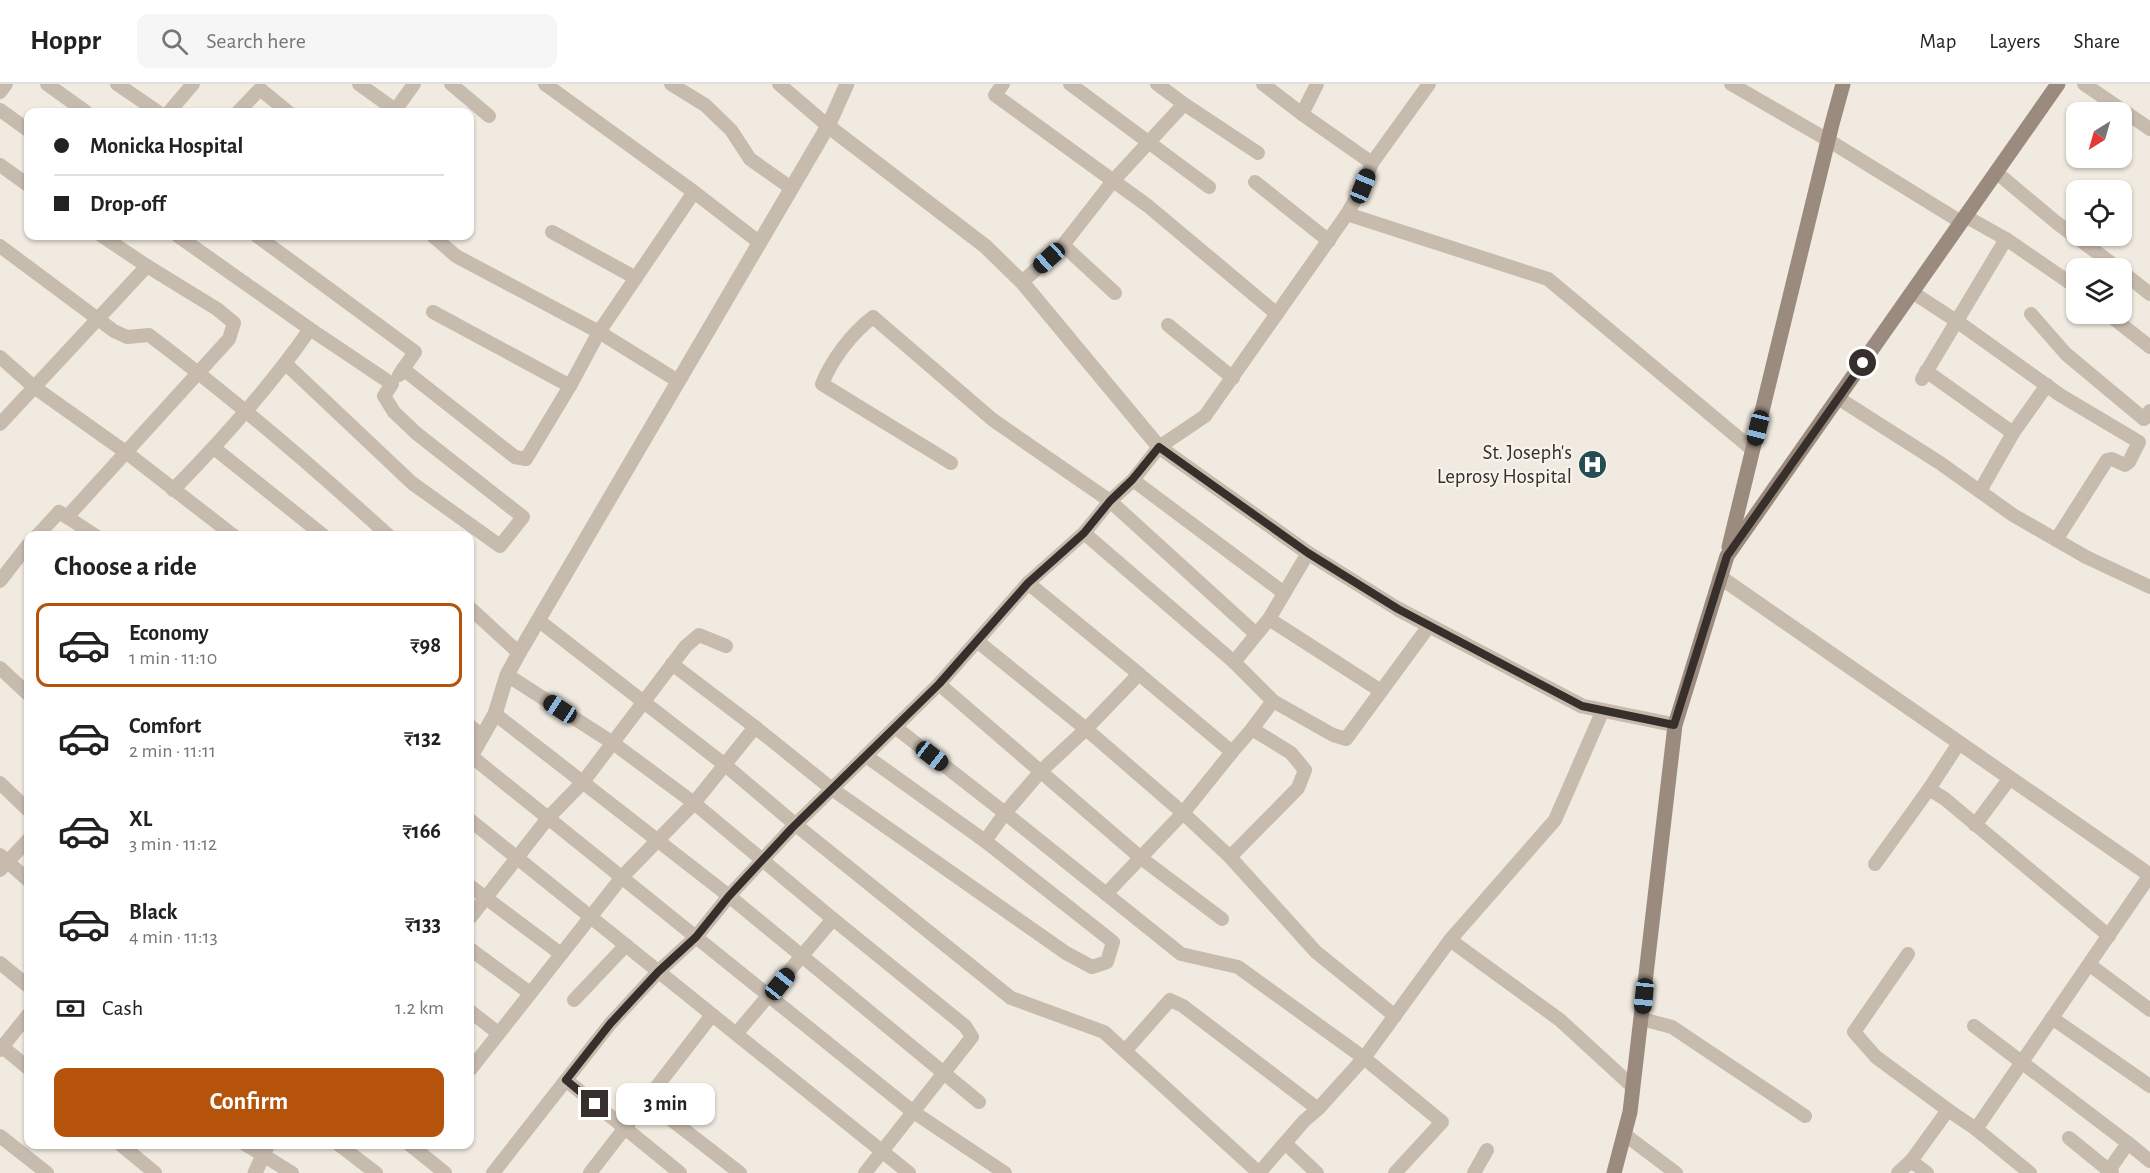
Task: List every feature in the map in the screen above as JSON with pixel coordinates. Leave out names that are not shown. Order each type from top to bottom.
[{"type":"main road","points":[[1614,1173],[1630,1112],[1674,725],[1727,556],[1828,141],[1844,84]]},
{"type":"main road","points":[[1727,556],[2058,84]]},
{"type":"street","points":[[0,92],[6,84]]},
{"type":"street","points":[[47,84],[80,108]]},
{"type":"street","points":[[173,108],[194,84]]},
{"type":"street","points":[[359,84],[391,108]]},
{"type":"street","points":[[399,108],[414,84]]},
{"type":"street","points":[[451,84],[489,116]]},
{"type":"street","points":[[545,84],[760,243]]},
{"type":"street","points":[[671,84],[705,105],[731,130],[750,159],[790,188]]},
{"type":"street","points":[[779,84],[828,126],[985,246],[1022,282],[1159,447],[1308,553],[1429,626],[1582,706],[1674,725]]},
{"type":"street","points":[[474,750],[495,714],[507,675],[519,653],[828,126],[847,84]]},
{"type":"street","points":[[1003,84],[994,94],[1148,206],[1276,314]]},
{"type":"street","points":[[1070,84],[1209,187]]},
{"type":"street","points":[[1157,84],[1258,153]]},
{"type":"street","points":[[1263,84],[1372,163]]},
{"type":"street","points":[[1302,114],[1317,84]]},
{"type":"street","points":[[493,1173],[610,1024],[658,972],[696,937],[729,896],[796,825],[939,684],[1028,583],[1084,533],[1159,447],[1205,416],[1329,241],[1363,186],[1372,163],[1429,84]]},
{"type":"street","points":[[1731,84],[1963,219],[2006,239],[2066,280]]},
{"type":"street","points":[[2084,84],[2150,129]]},
{"type":"street","points":[[123,86],[153,108]]},
{"type":"street","points":[[241,108],[257,86],[283,108]]},
{"type":"street","points":[[1022,282],[1063,245],[1113,181],[1184,104]]},
{"type":"street","points":[[0,110],[24,127]]},
{"type":"street","points":[[0,165],[24,182]]},
{"type":"street","points":[[1996,172],[2057,223],[2104,258]]},
{"type":"street","points":[[1255,182],[1329,241]]},
{"type":"street","points":[[403,369],[515,457],[526,459],[599,332],[694,192]]},
{"type":"street","points":[[1347,214],[1548,279],[1753,450]]},
{"type":"street","points":[[552,232],[636,278]]},
{"type":"street","points":[[2006,239],[1924,375],[2013,433]]},
{"type":"street","points":[[67,517],[230,339],[234,323],[217,309],[108,240]]},
{"type":"street","points":[[184,240],[392,384]]},
{"type":"street","points":[[262,240],[415,352],[384,396],[394,412],[524,517],[500,546],[412,483],[286,364]]},
{"type":"street","points":[[438,240],[456,255],[599,332],[678,381]]},
{"type":"street","points":[[1063,245],[1115,293]]},
{"type":"street","points":[[0,246],[98,319],[127,337],[149,335],[199,372],[291,448],[383,531]]},
{"type":"street","points":[[0,424],[147,266]]},
{"type":"street","points":[[2132,280],[2150,294]]},
{"type":"street","points":[[1912,292],[2077,407],[2139,442],[2129,462],[2125,465],[2112,459],[2107,460],[2056,540]]},
{"type":"street","points":[[434,312],[570,386]]},
{"type":"street","points":[[2031,314],[2066,354],[2148,418]]},
{"type":"street","points":[[951,463],[822,384],[828,369],[863,325],[873,317],[993,420],[1110,501],[1256,634]]},
{"type":"street","points":[[1168,324],[1233,378]]},
{"type":"street","points":[[2121,324],[2150,347]]},
{"type":"street","points":[[173,490],[247,411],[286,364],[310,329]]},
{"type":"street","points":[[0,357],[34,387],[127,453],[227,531]]},
{"type":"street","points":[[1980,491],[2013,433],[2047,385]]},
{"type":"street","points":[[1838,398],[2056,540],[2086,557],[2150,586]]},
{"type":"street","points":[[214,448],[318,531]]},
{"type":"street","points":[[1132,480],[1284,593]]},
{"type":"street","points":[[42,531],[59,512],[88,531]]},
{"type":"street","points":[[1084,533],[1234,662],[1273,701],[1333,735],[1346,739],[1429,626]]},
{"type":"street","points":[[1234,662],[1269,619],[1308,553]]},
{"type":"street","points":[[0,581],[23,559]]},
{"type":"street","points":[[1720,577],[2150,875],[1976,1129]]},
{"type":"street","points":[[1028,583],[1232,752]]},
{"type":"street","points":[[474,612],[519,653]]},
{"type":"street","points":[[1269,619],[1382,691]]},
{"type":"street","points":[[538,621],[725,765],[1011,998],[1104,1032],[1259,1173],[1304,1121],[1318,1109],[1364,1058],[1450,940],[1555,820],[1603,710]]},
{"type":"street","points":[[474,913],[548,819],[583,782],[686,646],[699,635],[726,646]]},
{"type":"street","points":[[977,640],[1086,729],[1183,813],[1230,857],[1316,952],[1395,1016]]},
{"type":"street","points":[[672,664],[832,789],[1066,953],[1092,967],[1107,962],[1113,942],[985,841],[866,756]]},
{"type":"street","points":[[0,668],[24,690]]},
{"type":"street","points":[[985,841],[1005,813],[1041,771],[1086,729],[1139,674]]},
{"type":"street","points":[[507,675],[613,743],[694,803],[965,1026],[972,1037],[880,1151],[865,1173]]},
{"type":"street","points":[[939,684],[1141,858],[1222,919]]},
{"type":"street","points":[[1106,894],[1183,813],[1273,701]]},
{"type":"street","points":[[495,714],[729,896],[979,1102]]},
{"type":"street","points":[[474,1065],[622,877],[694,803],[755,727]]},
{"type":"street","points":[[895,727],[1181,954],[1238,967],[1364,1058],[1442,1122],[1395,1173]]},
{"type":"street","points":[[474,729],[482,736]]},
{"type":"street","points":[[1230,857],[1298,788],[1305,770],[1291,753],[1252,729]]},
{"type":"street","points":[[1875,864],[1929,789],[1959,742]]},
{"type":"street","points":[[474,760],[912,1111],[1005,1173]]},
{"type":"street","points":[[1975,825],[2010,778]]},
{"type":"street","points":[[0,783],[24,806]]},
{"type":"street","points":[[1929,789],[2109,936]]},
{"type":"street","points":[[474,823],[909,1173]]},
{"type":"street","points":[[24,843],[2,862],[24,877]]},
{"type":"street","points":[[474,889],[561,954]]},
{"type":"street","points":[[736,1034],[833,919]]},
{"type":"street","points":[[1450,940],[1560,1020],[1633,1087]]},
{"type":"street","points":[[574,1000],[626,945]]},
{"type":"street","points":[[474,951],[530,993]]},
{"type":"street","points":[[1908,954],[1854,1032],[1876,1057],[1976,1129],[2030,1173]]},
{"type":"street","points":[[0,963],[24,983]]},
{"type":"street","points":[[2090,965],[2150,1010]]},
{"type":"street","points":[[1125,1051],[1170,1000],[1183,1006],[1318,1109]]},
{"type":"street","points":[[474,1014],[498,1033]]},
{"type":"street","points":[[590,1173],[712,1015]]},
{"type":"street","points":[[2052,1018],[2150,1086]]},
{"type":"street","points":[[1642,1019],[1671,1026],[1805,1116]]},
{"type":"street","points":[[24,1020],[1,1047],[24,1065]]},
{"type":"street","points":[[1974,1026],[2023,1061],[2150,1161]]},
{"type":"street","points":[[566,1080],[680,1173]]},
{"type":"street","points":[[646,1100],[740,1173]]},
{"type":"street","points":[[1898,1173],[1911,1161],[1948,1110]]},
{"type":"street","points":[[1624,1134],[1676,1173]]},
{"type":"street","points":[[0,1136],[47,1173]]},
{"type":"street","points":[[2069,1138],[2109,1172],[2128,1143]]},
{"type":"street","points":[[1285,1143],[1317,1173]]},
{"type":"street","points":[[126,1149],[155,1173]]},
{"type":"street","points":[[255,1173],[265,1149],[292,1173]]},
{"type":"street","points":[[345,1149],[376,1173]]},
{"type":"street","points":[[415,1149],[446,1173]]},
{"type":"street","points":[[1474,1173],[1487,1150]]},
{"type":"street","points":[[1911,1161],[1928,1173]]},
{"type":"place","name":"St. Joseph's Leprosy Hospital","points":[[1593,464]]},
{"type":"route","points":[[595,1104],[566,1080],[610,1024],[658,972],[696,937],[729,896],[792,828],[939,684],[1028,583],[1084,533],[1159,447],[1308,553],[1398,609],[1582,706],[1674,725],[1727,556],[1863,363]]}]
